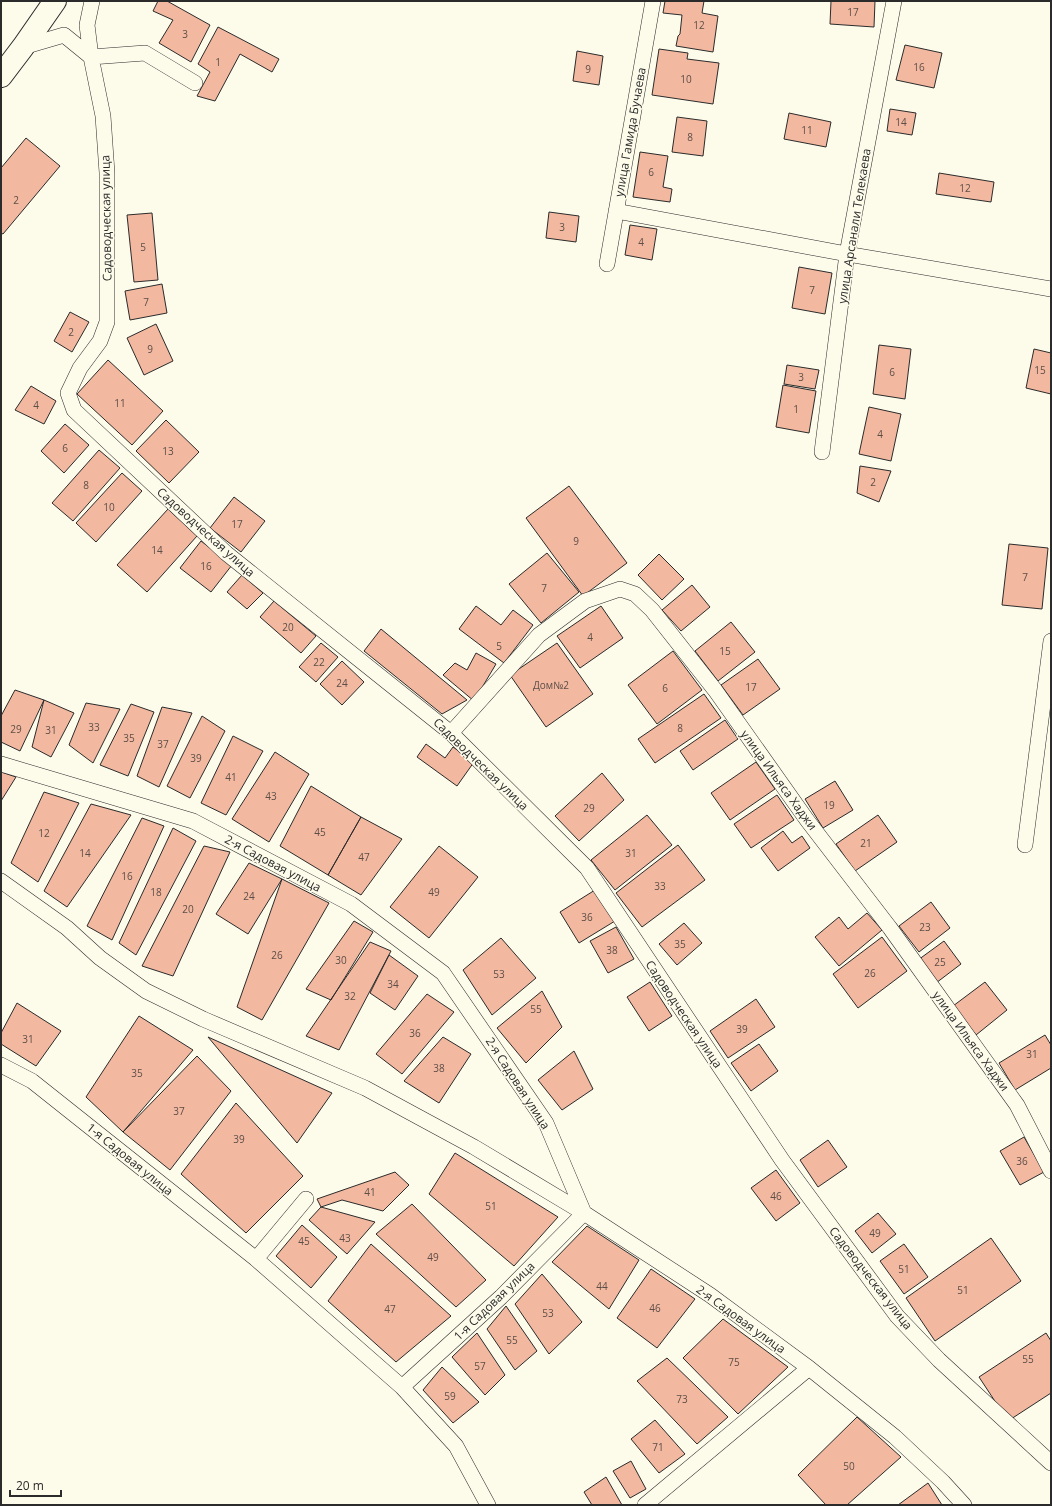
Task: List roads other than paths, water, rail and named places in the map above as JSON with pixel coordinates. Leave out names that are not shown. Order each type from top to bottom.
[{"type":"main road","points":[[1,76],[55,1]]},
{"type":"street","name":"Садоводческая улица","points":[[92,1],[87,25],[91,56],[103,116],[106,173],[107,322],[100,341],[80,368],[68,393],[74,410],[226,554],[451,733],[586,868],[782,1160],[897,1316],[939,1360],[1051,1463]]},
{"type":"street","name":"улица Гамида Бучаева","points":[[607,264],[653,1]]},
{"type":"street","name":"улица Арсанали Телекаева","points":[[822,452],[847,254],[894,1]]},
{"type":"street","points":[[23,47],[64,35],[91,56],[145,53],[195,83]]},
{"type":"street","points":[[616,210],[847,254],[1051,289]]},
{"type":"street","name":"улица Ильяса Хаджи","points":[[451,733],[544,631],[585,601],[620,589],[635,594],[652,610],[715,690],[807,820],[899,940],[1017,1105],[1051,1170]]},
{"type":"street","points":[[1025,845],[1045,732],[1051,641]]},
{"type":"street","name":"2-я Садовая улица","points":[[1,764],[193,821],[351,904],[443,973],[546,1122],[584,1213],[710,1295],[809,1368],[895,1436],[943,1482],[964,1505]]},
{"type":"street","points":[[1,881],[67,928],[100,958],[146,991],[202,1019],[365,1088],[474,1147],[584,1213]]},
{"type":"street","name":"1-я Садовая улица","points":[[1,1065],[32,1081],[256,1260],[402,1387],[456,1446],[488,1505]]},
{"type":"street","points":[[256,1260],[306,1199]]},
{"type":"street","name":"1-я Садовая улица","points":[[402,1387],[501,1297],[584,1213]]},
{"type":"street","points":[[645,1505],[809,1368]]}]
